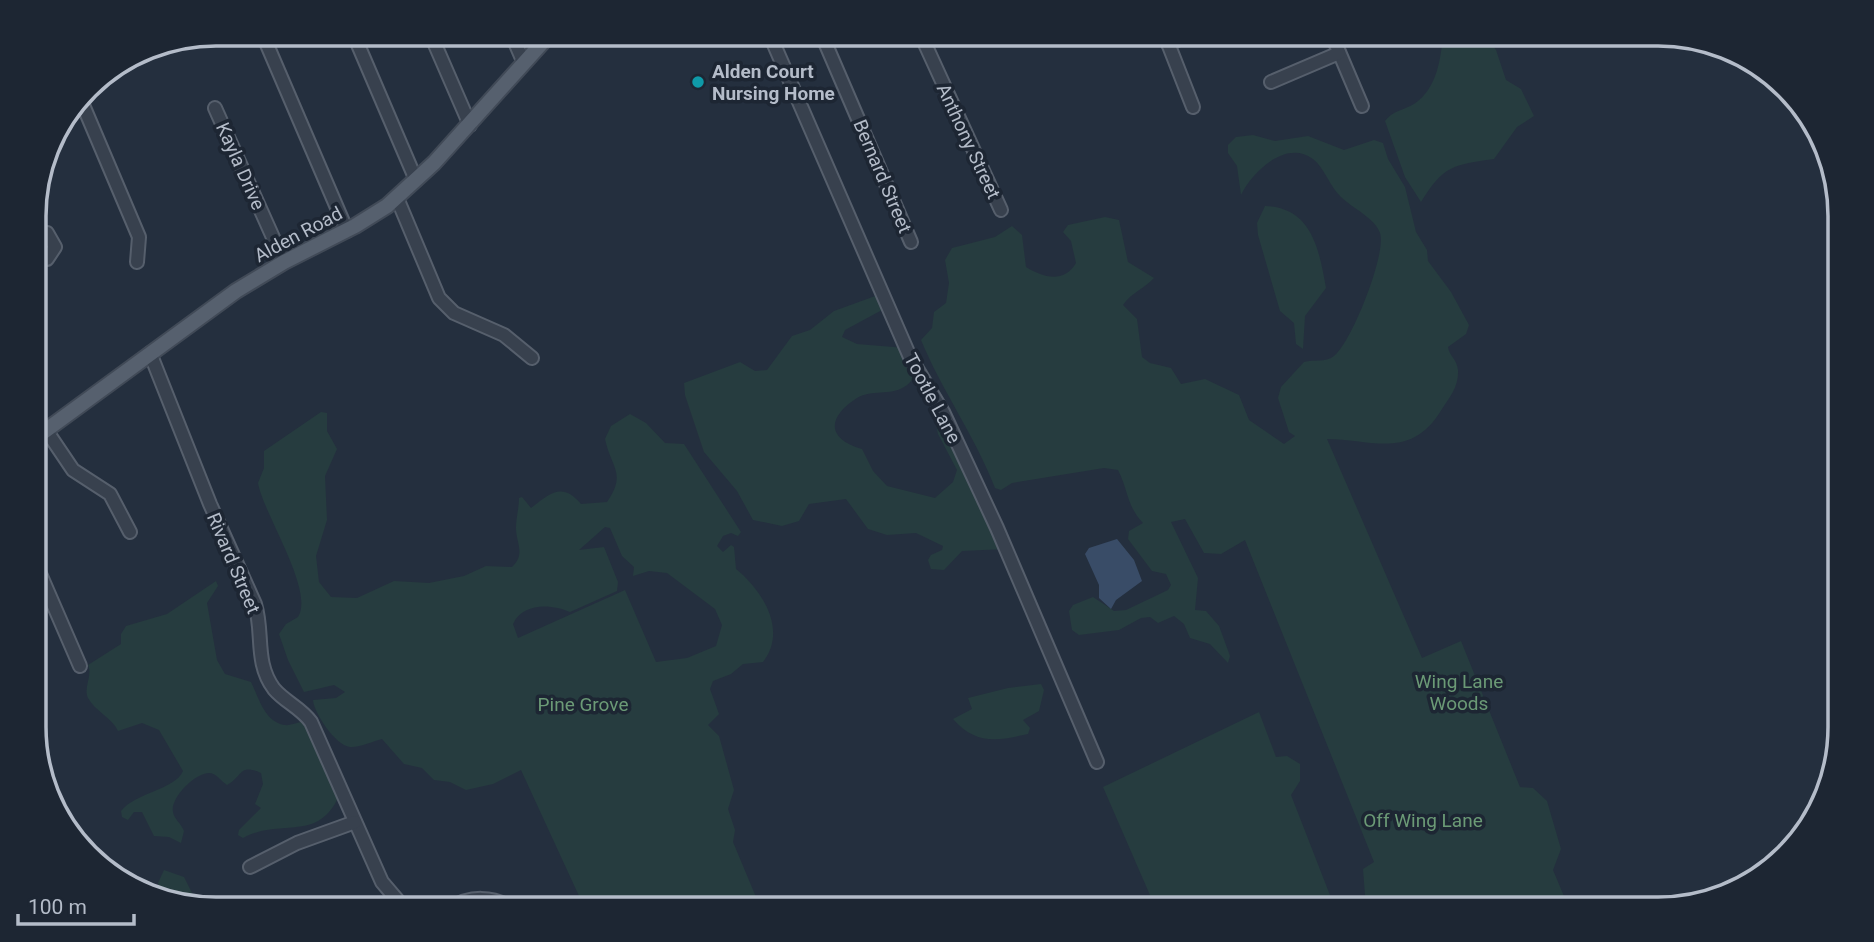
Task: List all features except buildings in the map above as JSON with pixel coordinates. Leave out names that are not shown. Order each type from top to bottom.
[{"type":"main road","name":"Alden Road","points":[[46,430],[244,285],[347,231],[397,198],[470,125],[539,46]]},
{"type":"street","points":[[268,46],[347,231]]},
{"type":"street","points":[[359,46],[416,180]]},
{"type":"street","points":[[436,46],[470,125]]},
{"type":"street","points":[[517,46],[524,63]]},
{"type":"street","name":"Tootle Lane","points":[[775,46],[910,357],[943,412],[997,528],[1097,762]]},
{"type":"street","name":"Bernard Street","points":[[827,46],[911,242]]},
{"type":"street","name":"Anthony Street","points":[[926,46],[1001,210]]},
{"type":"street","points":[[1169,46],[1193,107]]},
{"type":"street","points":[[1336,46],[1362,106]]},
{"type":"street","points":[[1271,82],[1339,53]]},
{"type":"street","points":[[84,108],[139,237],[137,262]]},
{"type":"street","name":"Kayla Drive","points":[[215,108],[284,262]]},
{"type":"street","points":[[397,198],[439,298],[454,313],[504,335],[532,358]]},
{"type":"street","points":[[46,233],[55,247],[46,259]]},
{"type":"street","name":"Rivard Street","points":[[150,353],[209,504],[255,604],[259,618],[259,651],[269,680],[276,691],[311,722],[382,881],[395,897]]},
{"type":"street","points":[[46,430],[73,470],[110,494],[130,533]]},
{"type":"street","points":[[46,588],[80,666]]},
{"type":"street","points":[[250,867],[297,843],[355,822]]},
{"type":"green space","points":[[1441,46],[1493,46],[1506,80],[1521,89],[1534,116],[1517,127],[1494,159],[1451,169],[1436,181],[1421,202],[1405,177],[1385,121],[1422,98],[1433,82]]},
{"type":"green space","name":"Wing Lane Woods","points":[[1253,135],[1275,141],[1308,136],[1344,150],[1374,140],[1383,143],[1388,159],[1405,187],[1416,232],[1427,250],[1428,261],[1451,292],[1469,325],[1466,334],[1448,347],[1458,370],[1453,391],[1430,425],[1417,436],[1390,444],[1327,439],[1422,658],[1461,641],[1520,787],[1533,788],[1547,801],[1561,849],[1553,870],[1564,896],[1365,896],[1363,869],[1374,862],[1245,540],[1221,554],[1204,553],[1185,519],[1171,522],[1198,578],[1195,610],[1206,611],[1219,626],[1230,656],[1228,663],[1210,644],[1190,638],[1184,624],[1174,616],[1158,623],[1150,617],[1141,618],[1119,630],[1079,635],[1072,630],[1069,611],[1073,605],[1093,597],[1114,611],[1126,610],[1168,590],[1171,585],[1166,574],[1152,571],[1128,539],[1129,531],[1143,523],[1131,504],[1118,470],[1104,468],[1012,483],[1001,490],[995,488],[921,340],[932,328],[934,312],[946,303],[949,283],[945,260],[952,248],[995,237],[1012,226],[1022,235],[1026,267],[1046,276],[1059,276],[1071,270],[1076,263],[1071,241],[1063,232],[1068,225],[1105,217],[1119,220],[1128,262],[1154,278],[1123,305],[1137,319],[1142,357],[1150,363],[1171,368],[1181,384],[1205,379],[1239,395],[1249,420],[1284,444],[1295,436],[1289,432],[1278,398],[1281,387],[1304,362],[1331,358],[1341,348],[1358,317],[1373,278],[1381,244],[1380,233],[1368,218],[1337,193],[1317,163],[1303,154],[1292,153],[1271,161],[1253,177],[1241,195],[1237,166],[1228,153],[1228,145],[1236,137]]},
{"type":"green space","points":[[1265,206],[1281,208],[1303,223],[1316,245],[1320,259],[1326,288],[1305,316],[1303,349],[1296,344],[1294,323],[1280,311],[1258,235],[1257,223]]},
{"type":"green space","points":[[878,295],[882,299],[882,310],[845,330],[842,337],[857,344],[906,348],[917,370],[909,384],[899,390],[863,395],[847,405],[836,420],[837,433],[850,445],[862,449],[873,471],[887,486],[935,498],[953,482],[957,470],[938,434],[934,414],[937,411],[1005,549],[962,551],[944,570],[931,569],[928,560],[931,555],[942,550],[943,546],[916,533],[887,535],[868,529],[846,499],[809,504],[799,521],[782,526],[753,520],[737,491],[704,452],[685,395],[684,383],[740,362],[755,371],[767,370],[792,336],[810,330],[834,311]]},
{"type":"green space","name":"Pine Grove","points":[[321,412],[327,413],[327,431],[337,449],[325,476],[327,520],[316,556],[319,582],[331,597],[357,598],[394,581],[429,583],[464,576],[486,566],[512,567],[519,558],[516,528],[519,498],[522,497],[531,508],[556,492],[568,493],[581,504],[607,502],[617,477],[605,439],[611,426],[630,414],[646,423],[665,443],[684,444],[741,532],[738,536],[731,533],[723,536],[717,546],[723,552],[731,545],[734,547],[736,569],[763,599],[772,624],[770,650],[763,662],[743,664],[731,674],[713,681],[710,689],[719,714],[708,725],[719,736],[734,790],[728,809],[735,830],[733,842],[756,897],[579,897],[521,770],[493,784],[466,790],[450,782],[434,780],[422,768],[404,764],[382,739],[354,747],[338,741],[321,720],[313,700],[336,698],[345,692],[334,685],[304,692],[279,634],[286,624],[298,617],[301,605],[300,589],[258,483],[264,468],[264,451]],"holes":[[[605,527],[610,528],[622,556],[634,567],[633,576],[649,571],[667,573],[715,609],[722,625],[716,646],[687,658],[656,662],[625,590],[518,638],[513,624],[531,608],[547,606],[570,612],[617,591],[618,582],[604,547],[579,550]]]},
{"type":"green space","points":[[216,581],[218,586],[207,603],[217,660],[225,674],[251,682],[263,708],[277,723],[287,725],[306,722],[340,793],[332,809],[322,819],[299,827],[272,829],[243,838],[238,835],[239,830],[261,808],[255,804],[263,784],[261,773],[245,770],[227,785],[214,774],[203,774],[185,787],[173,806],[174,814],[184,831],[181,843],[169,837],[154,836],[142,812],[134,812],[128,820],[122,817],[121,811],[128,805],[172,783],[183,771],[159,730],[142,723],[118,731],[94,706],[87,694],[88,665],[121,644],[121,634],[126,626],[167,614]]},
{"type":"green space","points":[[1041,684],[1044,690],[1039,711],[1023,720],[1030,728],[1028,734],[987,739],[970,733],[953,719],[972,709],[968,698],[1008,688]]},
{"type":"green space","name":"Off Wing Lane","points":[[1259,712],[1276,757],[1287,756],[1300,764],[1300,781],[1291,795],[1330,896],[1151,896],[1103,787]]},
{"type":"green space","points":[[49,762],[57,781],[59,793]]},
{"type":"green space","points":[[164,870],[184,877],[193,895],[172,891],[158,886]]},
{"type":"water","points":[[1117,539],[1134,560],[1142,581],[1116,600],[1111,609],[1099,598],[1099,585],[1085,554],[1089,548]]},
{"type":"place","name":"Alden Court Nursing Home","points":[[698,82]]}]
